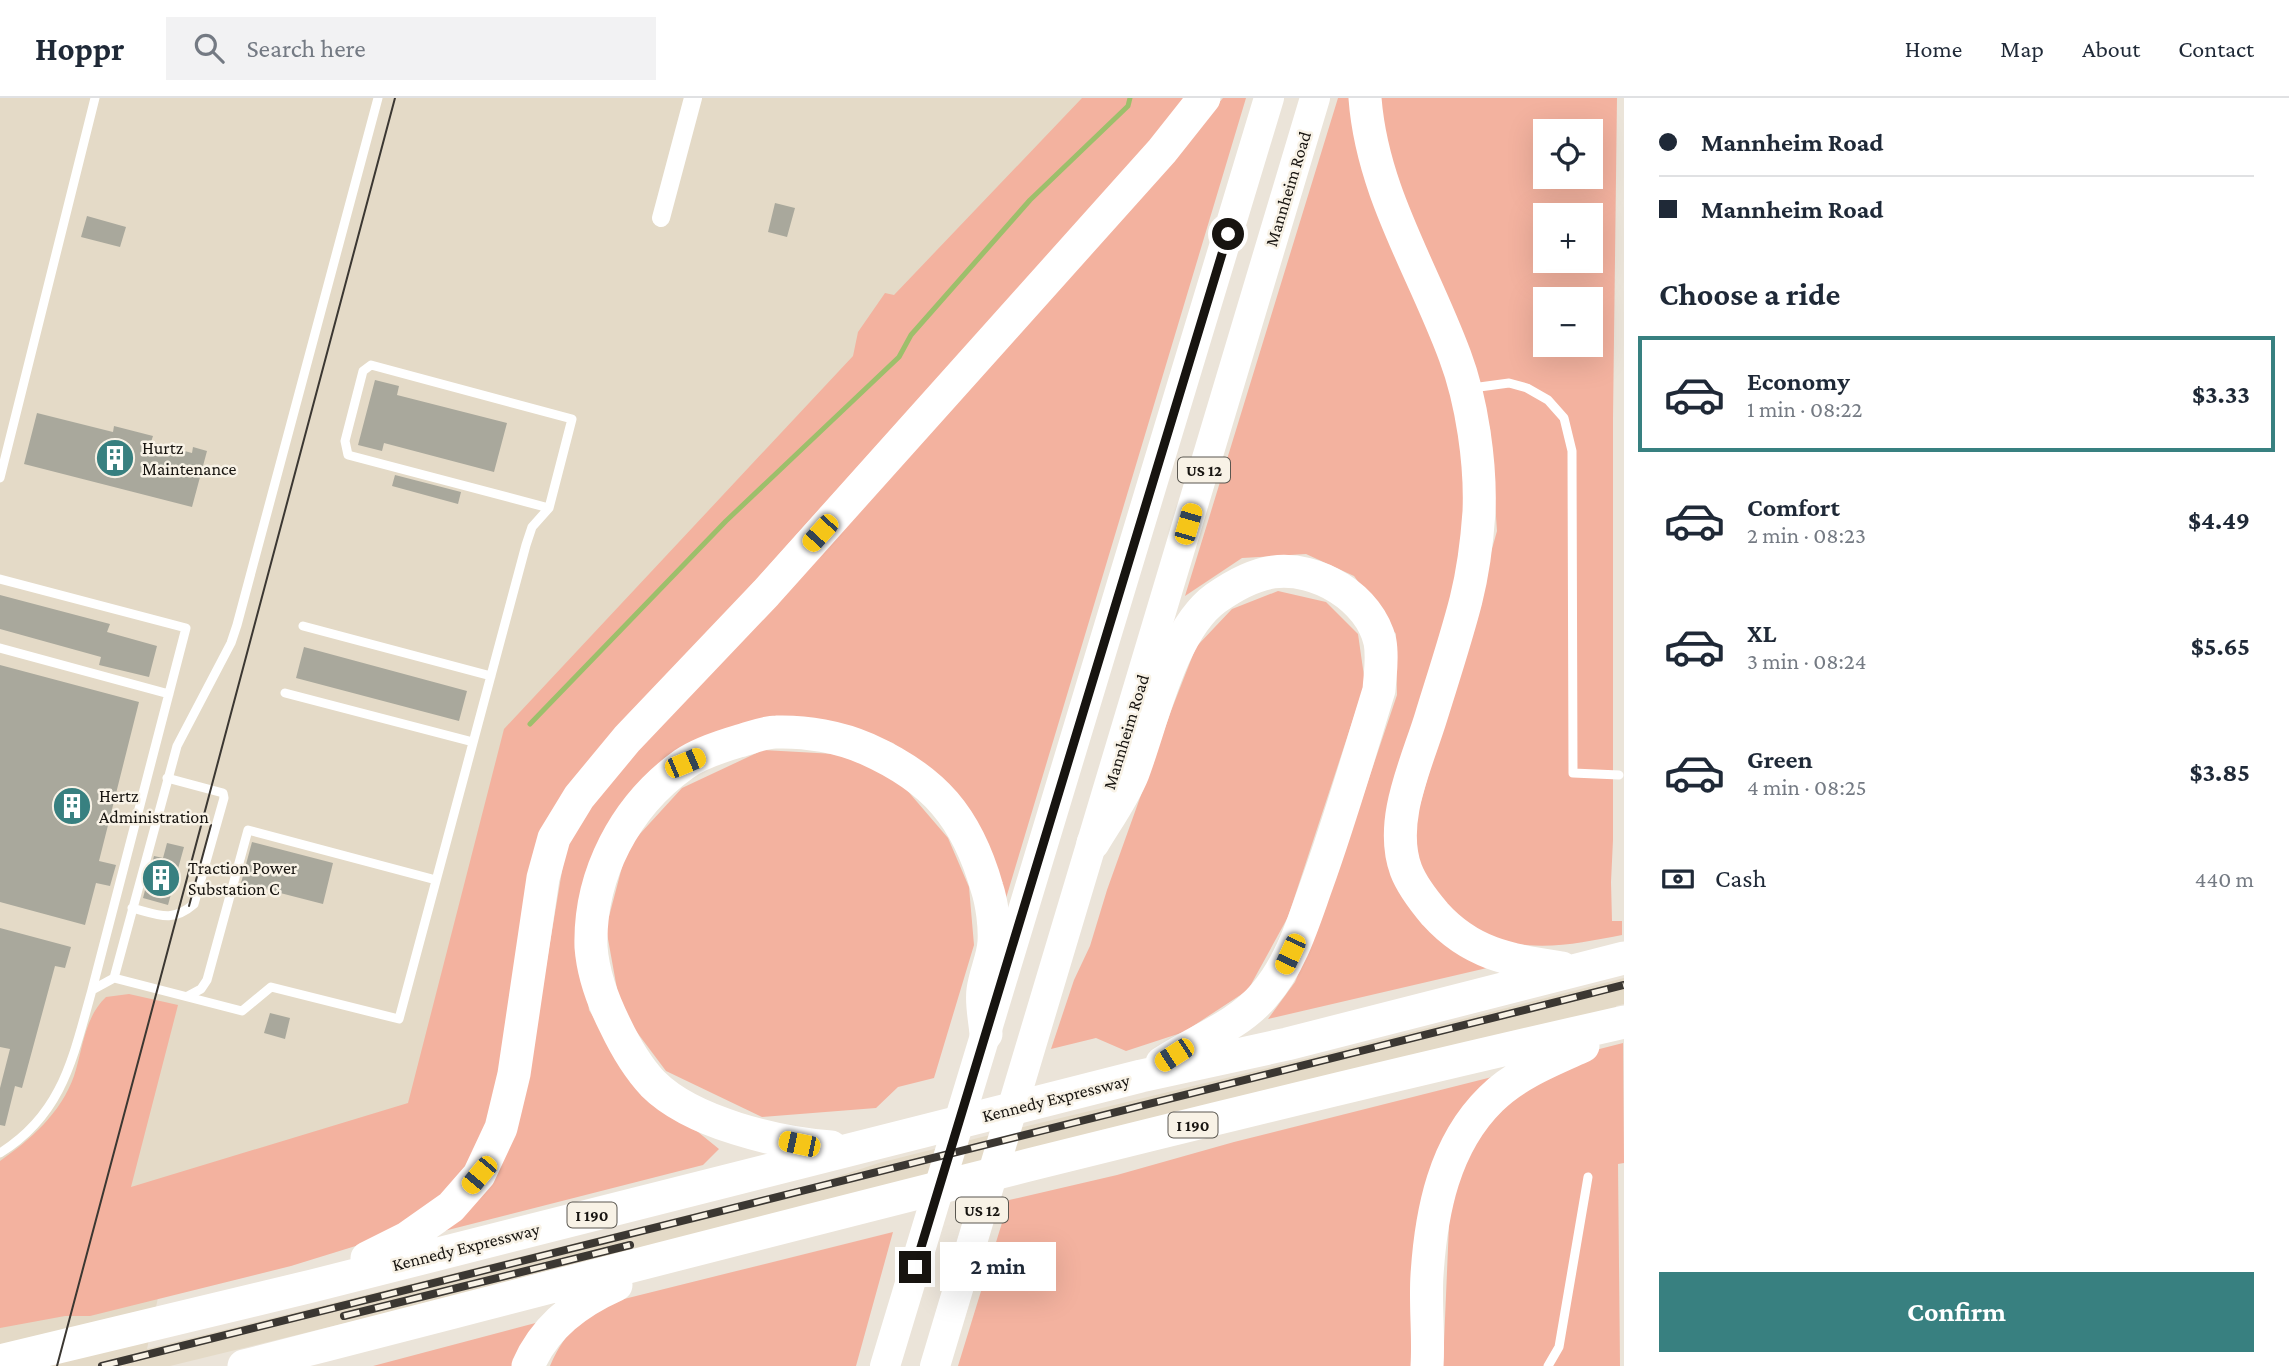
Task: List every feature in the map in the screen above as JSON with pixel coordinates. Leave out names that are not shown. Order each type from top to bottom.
[{"type":"highway","points":[[313,1286],[407,1238],[451,1208],[479,1175],[501,1128],[514,1074],[543,878],[554,838],[579,797],[626,738],[766,593],[1162,151],[1204,98]]},
{"type":"highway","points":[[1365,98],[1370,139],[1386,194],[1455,356],[1465,389],[1478,472],[1479,511],[1466,598],[1401,819],[1400,847],[1406,872],[1423,900],[1448,928],[1474,947],[1503,958],[1575,970]]},
{"type":"highway","points":[[1093,843],[1131,777],[1170,666],[1189,627],[1213,600],[1245,579],[1273,572],[1299,572],[1327,581],[1351,596],[1369,619],[1380,641],[1379,690],[1335,835],[1299,936],[1282,971],[1264,996],[1242,1016],[1141,1076]]},
{"type":"highway","points":[[872,1145],[835,1147],[799,1144],[727,1125],[700,1114],[654,1085],[626,1049],[601,996],[592,949],[593,907],[607,854],[640,804],[685,763],[729,744],[774,732],[820,735],[862,747],[897,762],[928,785],[951,810],[965,831],[988,891],[994,942],[982,993],[986,1034]]},
{"type":"highway","name":"Kennedy Expressway","points":[[0,1361],[313,1286],[1141,1076],[1287,1044],[1624,958]]},
{"type":"highway","name":"I 190","points":[[244,1366],[1423,1068],[1624,1022]]},
{"type":"highway","points":[[1427,1366],[1427,1276],[1434,1212],[1448,1162],[1472,1122],[1492,1098],[1535,1068],[1624,1028]]},
{"type":"highway","points":[[528,1366],[548,1331],[586,1300],[642,1275],[763,1234]]},
{"type":"highway","points":[[0,1340],[93,1338]]},
{"type":"main road","name":"US 12","points":[[885,1366],[1269,98]]},
{"type":"main road","name":"Mannheim Road","points":[[935,1366],[1315,98]]},
{"type":"street","points":[[661,218],[693,98]]},
{"type":"lane","points":[[88,98],[92,109]]},
{"type":"lane","points":[[0,478],[95,98]]},
{"type":"lane","points":[[114,978],[177,746],[237,625],[378,98]]},
{"type":"lane","points":[[92,990],[114,978],[242,1011],[271,986],[399,1019],[532,527],[549,508],[572,419],[371,365],[363,371],[345,441],[348,455],[549,508]]},
{"type":"lane","points":[[1465,389],[1509,383],[1527,388],[1548,400],[1564,418],[1572,452],[1573,773],[1619,775]]},
{"type":"lane","points":[[0,579],[186,628],[73,1057],[58,1094],[37,1124],[0,1153]]},
{"type":"lane","points":[[303,626],[491,676]]},
{"type":"lane","points":[[0,648],[169,694]]},
{"type":"lane","points":[[285,693],[473,742]]},
{"type":"lane","points":[[132,908],[163,916],[182,915],[194,904],[224,798],[223,793],[167,778]]},
{"type":"lane","points":[[188,996],[201,989],[207,981],[247,830],[436,880]]},
{"type":"lane","points":[[1548,1366],[1559,1347],[1588,1177]]},
{"type":"shaded area","points":[[0,98],[1145,98],[530,743],[427,1148],[168,1251],[147,1349],[818,1183],[879,1163],[1624,978],[1624,1004],[1616,1006],[1617,1011],[170,1366],[0,1366]]},
{"type":"shaded area","points":[[1082,98],[1187,98],[562,795],[490,1119],[467,1166],[431,1208],[375,1240],[291,1266],[90,1316],[65,1316],[0,1328],[0,1161],[34,1134],[61,1102],[74,1076],[93,1014],[106,997],[129,994],[178,1005],[131,1187],[408,1103],[504,729],[853,356],[858,332],[885,293],[894,295]]},
{"type":"shaded area","points":[[1223,98],[1246,98],[1004,905],[943,782],[893,743],[838,724],[630,793],[580,934],[589,1010],[629,1076],[719,1149],[703,1165],[444,1231],[527,1080],[566,847],[596,793],[1132,205]]},
{"type":"shaded area","points":[[1338,98],[1353,98],[1458,407],[1469,514],[1449,611],[1386,827],[1487,968],[1268,1019],[1295,982],[1329,897],[1397,695],[1396,634],[1354,576],[1306,554],[1242,558],[1185,596]]},
{"type":"shaded area","points":[[1378,98],[1617,98],[1611,882],[1612,921],[1622,921],[1622,935],[1550,946],[1506,942],[1469,924],[1452,911],[1438,895],[1419,858],[1414,838],[1416,822],[1497,531],[1490,428],[1393,169]]},
{"type":"shaded area","points":[[1278,591],[1326,602],[1358,634],[1365,683],[1288,917],[1248,990],[1184,1032],[1126,1051],[1096,1038],[1051,1049],[1196,647],[1232,609]]},
{"type":"shaded area","points":[[763,750],[835,754],[894,775],[948,838],[969,887],[974,945],[934,1078],[898,1087],[876,1108],[762,1117],[666,1071],[621,1011],[606,928],[627,848],[682,788]]},
{"type":"shaded area","points":[[1623,1043],[1624,1163],[1618,1164],[1620,1366],[1443,1366],[1450,1201],[1482,1119],[1584,1053]]},
{"type":"shaded area","points":[[1496,1076],[1461,1116],[1415,1366],[958,1366],[1009,1200],[1117,1175],[1234,1142]]},
{"type":"shaded area","points":[[893,1232],[856,1366],[550,1366],[563,1342],[578,1325],[620,1300]]},
{"type":"shaded area","points":[[543,1321],[513,1366],[373,1366]]},
{"type":"building","points":[[775,203],[795,208],[787,237],[768,232]]},
{"type":"building","points":[[87,216],[126,227],[120,247],[81,237]]},
{"type":"building","points":[[375,380],[399,386],[397,395],[507,423],[494,472],[384,443],[382,451],[358,445]]},
{"type":"building","name":"Hurtz Maintenance","points":[[37,413],[113,432],[114,426],[153,436],[151,442],[192,453],[193,447],[207,451],[192,507],[24,464]]},
{"type":"building","points":[[395,475],[461,492],[458,504],[392,486]]},
{"type":"building","points":[[0,595],[110,624],[107,632],[157,646],[149,677],[99,665],[101,657],[0,629]]},
{"type":"building","points":[[304,647],[467,691],[459,721],[296,678]]},
{"type":"building","points":[[0,665],[139,702],[99,861],[116,865],[110,886],[96,883],[85,925],[0,902]]},
{"type":"building","points":[[252,842],[333,863],[323,904],[241,883]]},
{"type":"building","name":"Traction Power Substation C","points":[[167,843],[184,847],[168,905],[143,898],[154,856],[163,858]]},
{"type":"building","points":[[0,928],[71,947],[65,968],[55,966],[22,1088],[15,1086],[5,1126],[0,1125],[0,1088],[10,1049],[0,1047]]},
{"type":"building","points":[[270,1013],[290,1018],[285,1039],[264,1033]]},
{"type":"waterway","points":[[530,724],[726,521],[899,357],[911,335],[1030,200],[1128,106],[1130,98]]},
{"type":"tram line","points":[[57,1366],[395,98]]},
{"type":"tram line","points":[[189,906],[211,825]]},
{"type":"railway","points":[[102,1366],[1624,985]]},
{"type":"railway","points":[[344,1316],[630,1245]]},
{"type":"place","name":"Hurtz Maintenance","points":[[115,458]]},
{"type":"place","name":"Hertz Administration","points":[[72,806]]},
{"type":"place","name":"Traction Power Substation C","points":[[161,878]]},
{"type":"route","points":[[915,1267],[1228,234]]}]
